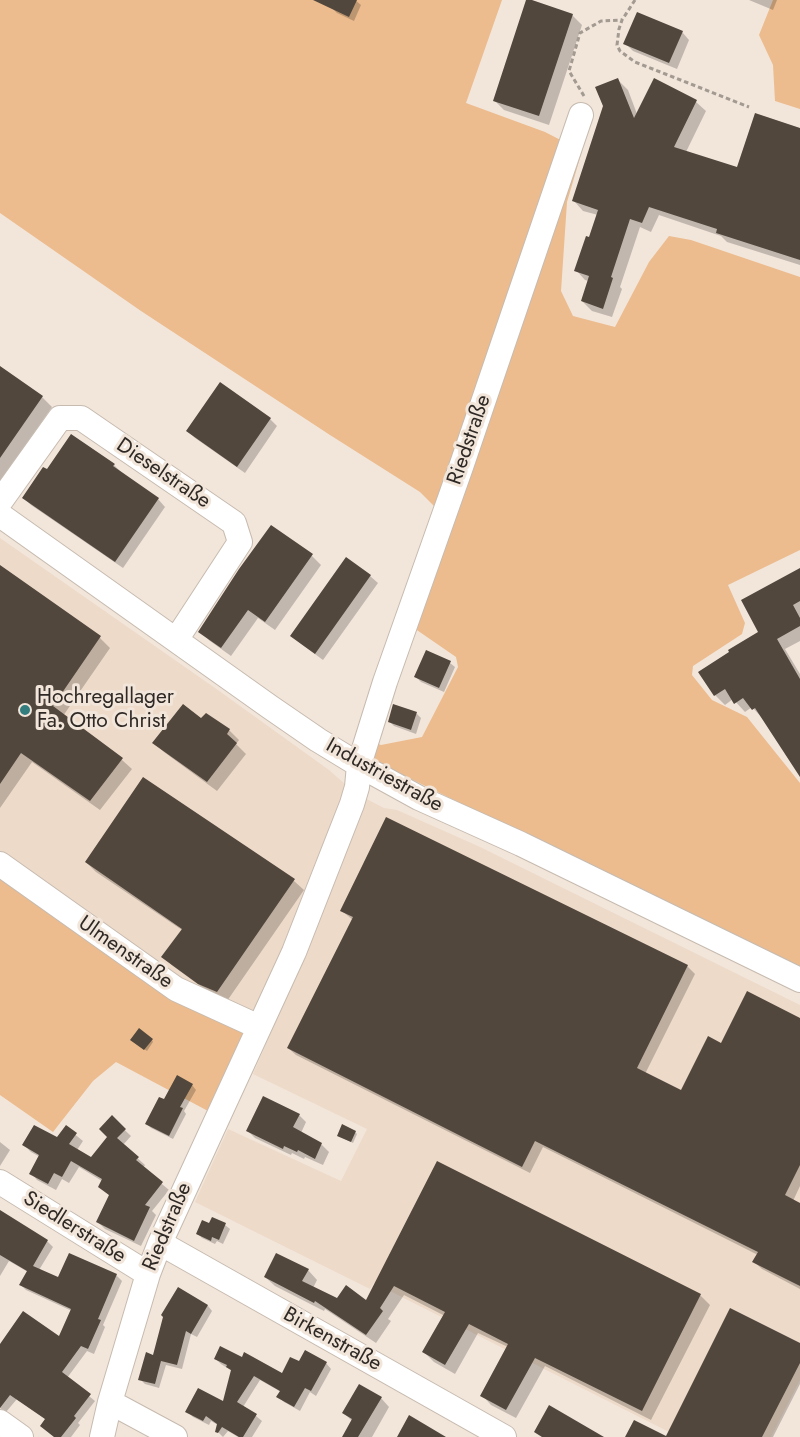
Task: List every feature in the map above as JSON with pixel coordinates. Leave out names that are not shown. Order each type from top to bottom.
[{"type":"street","name":"Riedstraße","points":[[102,1437],[110,1402],[148,1274],[294,952],[352,804],[357,787],[359,765],[385,682],[581,115]]},
{"type":"street","name":"Dieselstraße","points":[[0,502],[60,418],[81,418],[234,523],[240,542],[176,640]]},
{"type":"street","name":"Industriestraße","points":[[0,515],[318,740],[359,765],[419,798],[521,844],[800,980]]},
{"type":"street","name":"Ulmenstraße","points":[[0,864],[176,989],[259,1027]]},
{"type":"street","name":"Siedlerstraße","points":[[0,1182],[148,1274]]},
{"type":"street","name":"Birkenstraße","points":[[160,1244],[504,1437]]},
{"type":"street","points":[[110,1402],[174,1437]]},
{"type":"street","points":[[0,1422],[21,1437]]},
{"type":"path","points":[[635,0],[619,29],[618,45],[626,57],[748,107]]},
{"type":"path","points":[[581,115],[586,98],[568,71],[580,33],[601,21],[622,20]]},
{"type":"shaded area","points":[[0,0],[502,0],[466,103],[545,132],[582,151],[567,202],[561,291],[573,316],[615,327],[649,262],[669,236],[691,240],[800,277],[800,550],[728,585],[745,623],[742,634],[693,666],[692,675],[712,700],[747,717],[800,783],[800,969],[368,758],[373,742],[381,745],[422,737],[458,667],[456,657],[411,626],[447,519],[420,492],[141,311],[0,213]]},
{"type":"shaded area","points":[[773,0],[800,0],[800,109],[775,101],[773,65],[759,35]]},
{"type":"shaded area","points":[[0,538],[215,688],[329,770],[355,793],[384,808],[397,810],[478,846],[800,1005],[800,1380],[771,1437],[679,1437],[374,1283],[370,1289],[195,1202],[228,1129],[341,1181],[367,1129],[253,1074],[276,1021],[255,1011],[251,1019],[185,987],[0,852]]},
{"type":"shaded area","points":[[0,852],[185,987],[251,1019],[208,1111],[116,1062],[93,1081],[53,1132],[0,1095]]},
{"type":"building","points":[[313,0],[357,0],[349,17]]},
{"type":"building","points":[[526,0],[573,14],[539,116],[493,101]]},
{"type":"building","points":[[637,12],[683,31],[669,63],[623,44]]},
{"type":"building","points":[[618,78],[634,118],[654,78],[697,100],[674,147],[737,167],[755,113],[800,128],[800,260],[716,233],[717,229],[649,207],[642,223],[630,219],[603,309],[581,301],[589,276],[574,271],[598,210],[572,201],[603,106],[595,87]]},
{"type":"building","points":[[0,366],[43,396],[0,458]]},
{"type":"building","points":[[220,382],[271,418],[237,467],[186,431]]},
{"type":"building","points":[[71,434],[159,498],[115,562],[22,498],[43,467],[47,469]]},
{"type":"building","points":[[271,525],[313,554],[265,622],[248,610],[221,648],[198,632]]},
{"type":"building","points":[[346,557],[371,575],[315,654],[290,636]]},
{"type":"building","name":"Hochregallager Fa. Otto Christ","points":[[0,565],[101,636],[53,706],[123,758],[90,801],[21,753],[0,784]]},
{"type":"building","points":[[800,568],[800,601],[793,605],[800,618],[800,626],[777,639],[800,679],[800,777],[755,708],[752,710],[743,698],[734,704],[725,689],[714,696],[698,672],[758,632],[741,600]]},
{"type":"building","points":[[426,650],[451,661],[439,688],[414,677]]},
{"type":"building","points":[[183,704],[201,718],[206,713],[230,729],[227,734],[237,743],[207,782],[152,743]]},
{"type":"building","points":[[393,704],[417,712],[411,730],[388,722]]},
{"type":"building","points":[[143,777],[295,879],[217,992],[198,984],[161,957],[182,929],[85,862]]},
{"type":"building","points":[[386,817],[688,965],[637,1068],[681,1090],[708,1036],[721,1043],[747,991],[800,1018],[800,1165],[785,1195],[800,1203],[800,1286],[752,1262],[758,1252],[535,1141],[522,1167],[287,1048],[353,917],[340,911]]},
{"type":"building","points":[[139,1028],[153,1039],[144,1050],[130,1040]]},
{"type":"building","points":[[177,1075],[193,1084],[180,1107],[183,1108],[169,1136],[145,1124],[159,1097],[164,1099]]},
{"type":"building","points":[[263,1096],[300,1114],[293,1127],[322,1143],[315,1159],[298,1150],[297,1152],[284,1146],[283,1149],[246,1131]]},
{"type":"building","points":[[112,1115],[126,1129],[117,1138],[139,1157],[136,1160],[163,1182],[145,1205],[150,1207],[134,1241],[96,1222],[109,1195],[98,1187],[102,1179],[71,1161],[62,1177],[54,1173],[48,1184],[29,1174],[39,1155],[22,1145],[34,1125],[57,1137],[66,1125],[77,1133],[69,1144],[91,1157],[107,1137],[99,1129]]},
{"type":"building","points":[[342,1124],[356,1131],[351,1142],[337,1136]]},
{"type":"building","points":[[437,1161],[701,1294],[642,1411],[535,1358],[506,1410],[480,1396],[508,1344],[469,1324],[445,1365],[422,1352],[445,1312],[394,1286],[380,1308],[383,1311],[366,1335],[315,1301],[314,1303],[264,1277],[276,1253],[309,1269],[302,1281],[337,1298],[346,1285],[366,1300]]},
{"type":"building","points":[[0,1210],[48,1240],[33,1266],[58,1277],[69,1253],[117,1274],[88,1349],[81,1346],[62,1372],[91,1394],[61,1437],[54,1437],[40,1426],[45,1419],[10,1395],[0,1408],[0,1344],[23,1311],[59,1336],[71,1309],[19,1285],[27,1271],[0,1255]]},
{"type":"building","points":[[212,1217],[226,1223],[219,1240],[212,1237],[211,1241],[196,1234],[202,1220],[209,1223]]},
{"type":"building","points":[[178,1287],[208,1305],[191,1334],[186,1331],[177,1365],[161,1361],[155,1384],[138,1380],[146,1352],[153,1355],[163,1317],[161,1315]]},
{"type":"building","points":[[730,1308],[800,1343],[800,1363],[762,1437],[625,1437],[634,1420],[666,1436]]},
{"type":"building","points":[[220,1346],[242,1357],[244,1352],[282,1373],[290,1357],[299,1361],[305,1350],[327,1362],[311,1391],[305,1388],[294,1407],[276,1397],[280,1391],[254,1376],[237,1402],[257,1414],[243,1437],[239,1437],[222,1427],[218,1433],[215,1432],[217,1424],[206,1416],[203,1421],[185,1412],[198,1388],[223,1401],[231,1370],[226,1367],[227,1365],[214,1359]]},
{"type":"building","points":[[359,1384],[382,1397],[358,1437],[342,1437],[352,1419],[342,1413]]},
{"type":"building","points":[[549,1405],[604,1437],[542,1437],[534,1432]]},
{"type":"building","points":[[409,1415],[446,1437],[397,1437]]},
{"type":"place","name":"Hochregallager Fa. Otto Christ","points":[[25,710]]}]
